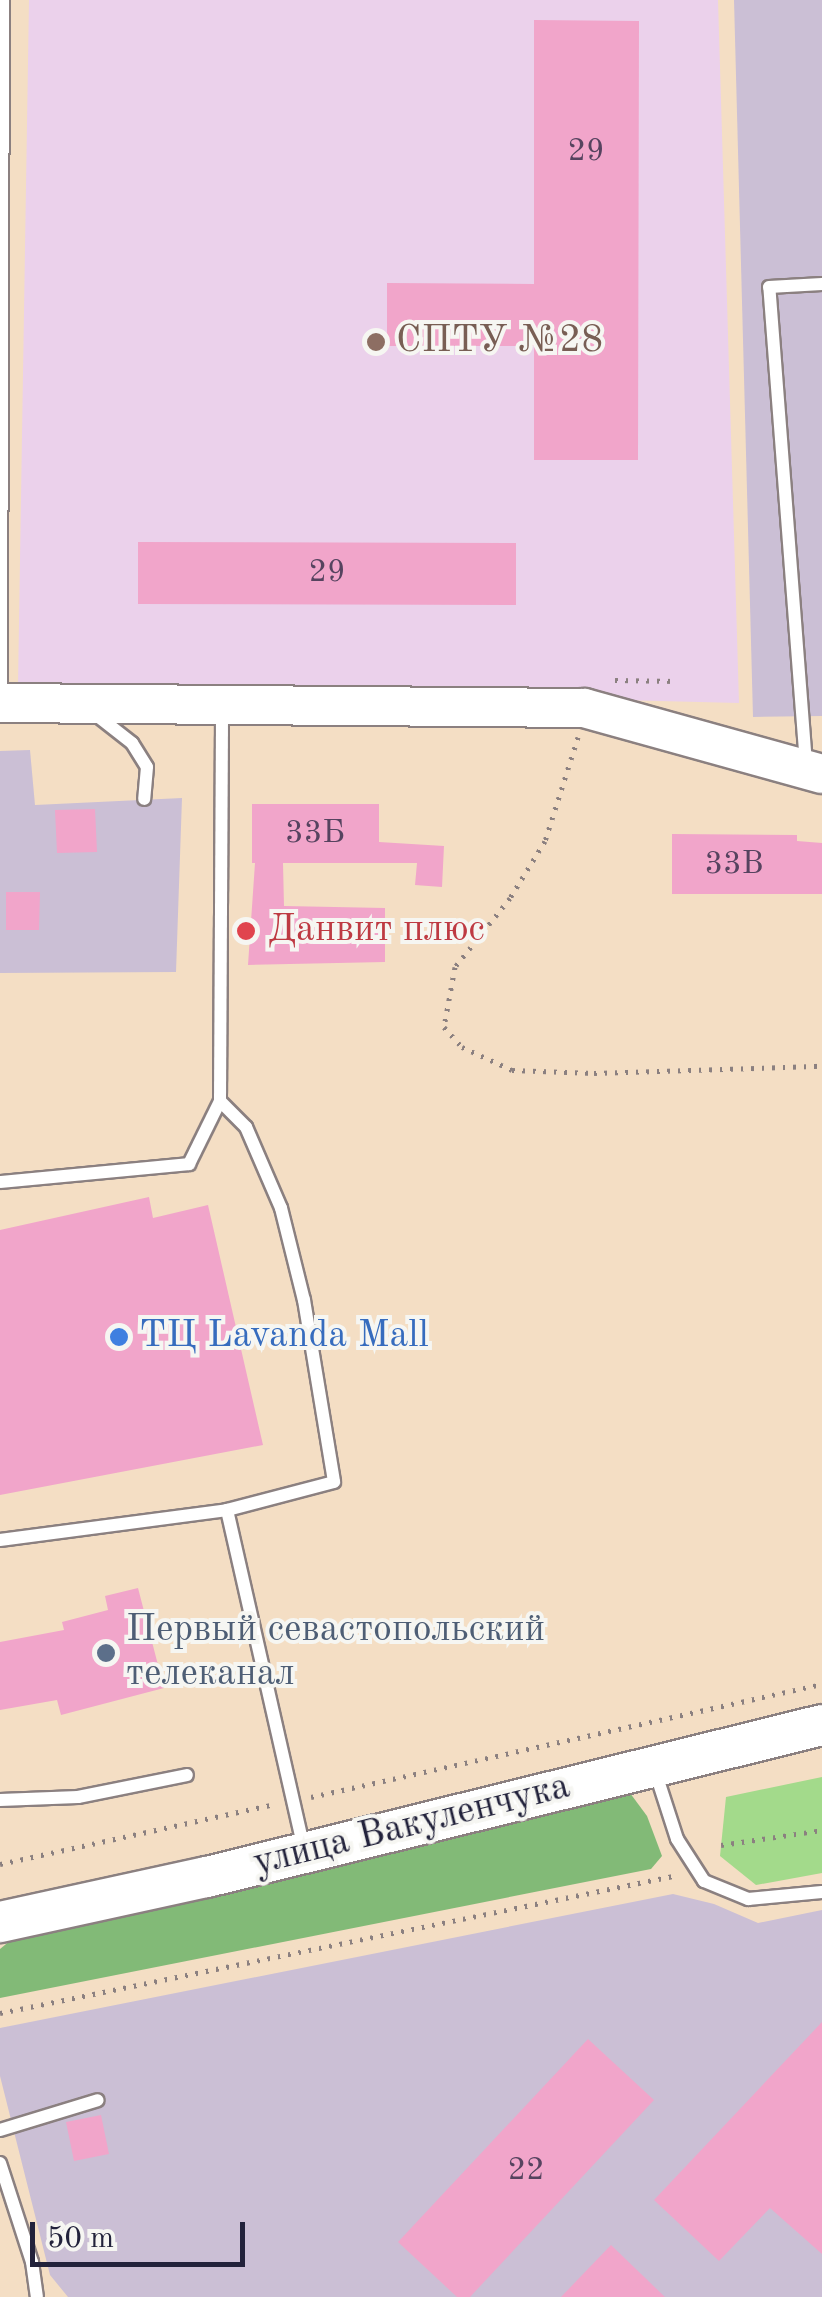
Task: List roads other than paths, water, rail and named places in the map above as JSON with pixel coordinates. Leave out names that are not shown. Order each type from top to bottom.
[{"type":"main road","name":"улица Вакуленчука","points":[[0,1922],[304,1853],[822,1725]]},
{"type":"street","points":[[0,703],[584,708],[814,772]]},
{"type":"lane","points":[[0,703],[3,0]]},
{"type":"lane","points":[[814,772],[769,287],[822,284]]},
{"type":"lane","points":[[0,1182],[189,1164],[220,1101],[222,702]]},
{"type":"lane","points":[[81,703],[132,743],[147,767],[144,799]]},
{"type":"lane","points":[[0,1540],[227,1510],[334,1482],[304,1300],[281,1208],[246,1127],[220,1101]]},
{"type":"lane","points":[[227,1510],[304,1853]]},
{"type":"lane","points":[[654,1766],[678,1839],[704,1881],[748,1899],[822,1892]]},
{"type":"lane","points":[[0,1800],[78,1797],[188,1775]]},
{"type":"lane","points":[[0,2130],[98,2100]]},
{"type":"lane","points":[[0,2163],[38,2297]]},
{"type":"lane","points":[[0,2215],[16,2213]]},
{"type":"place","name":"СПТУ №28","points":[[376,342]]},
{"type":"place","name":"Данвит плюс","points":[[246,931]]},
{"type":"place","name":"ТЦ Lavanda Mall","points":[[119,1337]]},
{"type":"place","name":"Первый севастопольский телеканал","points":[[106,1653]]}]
